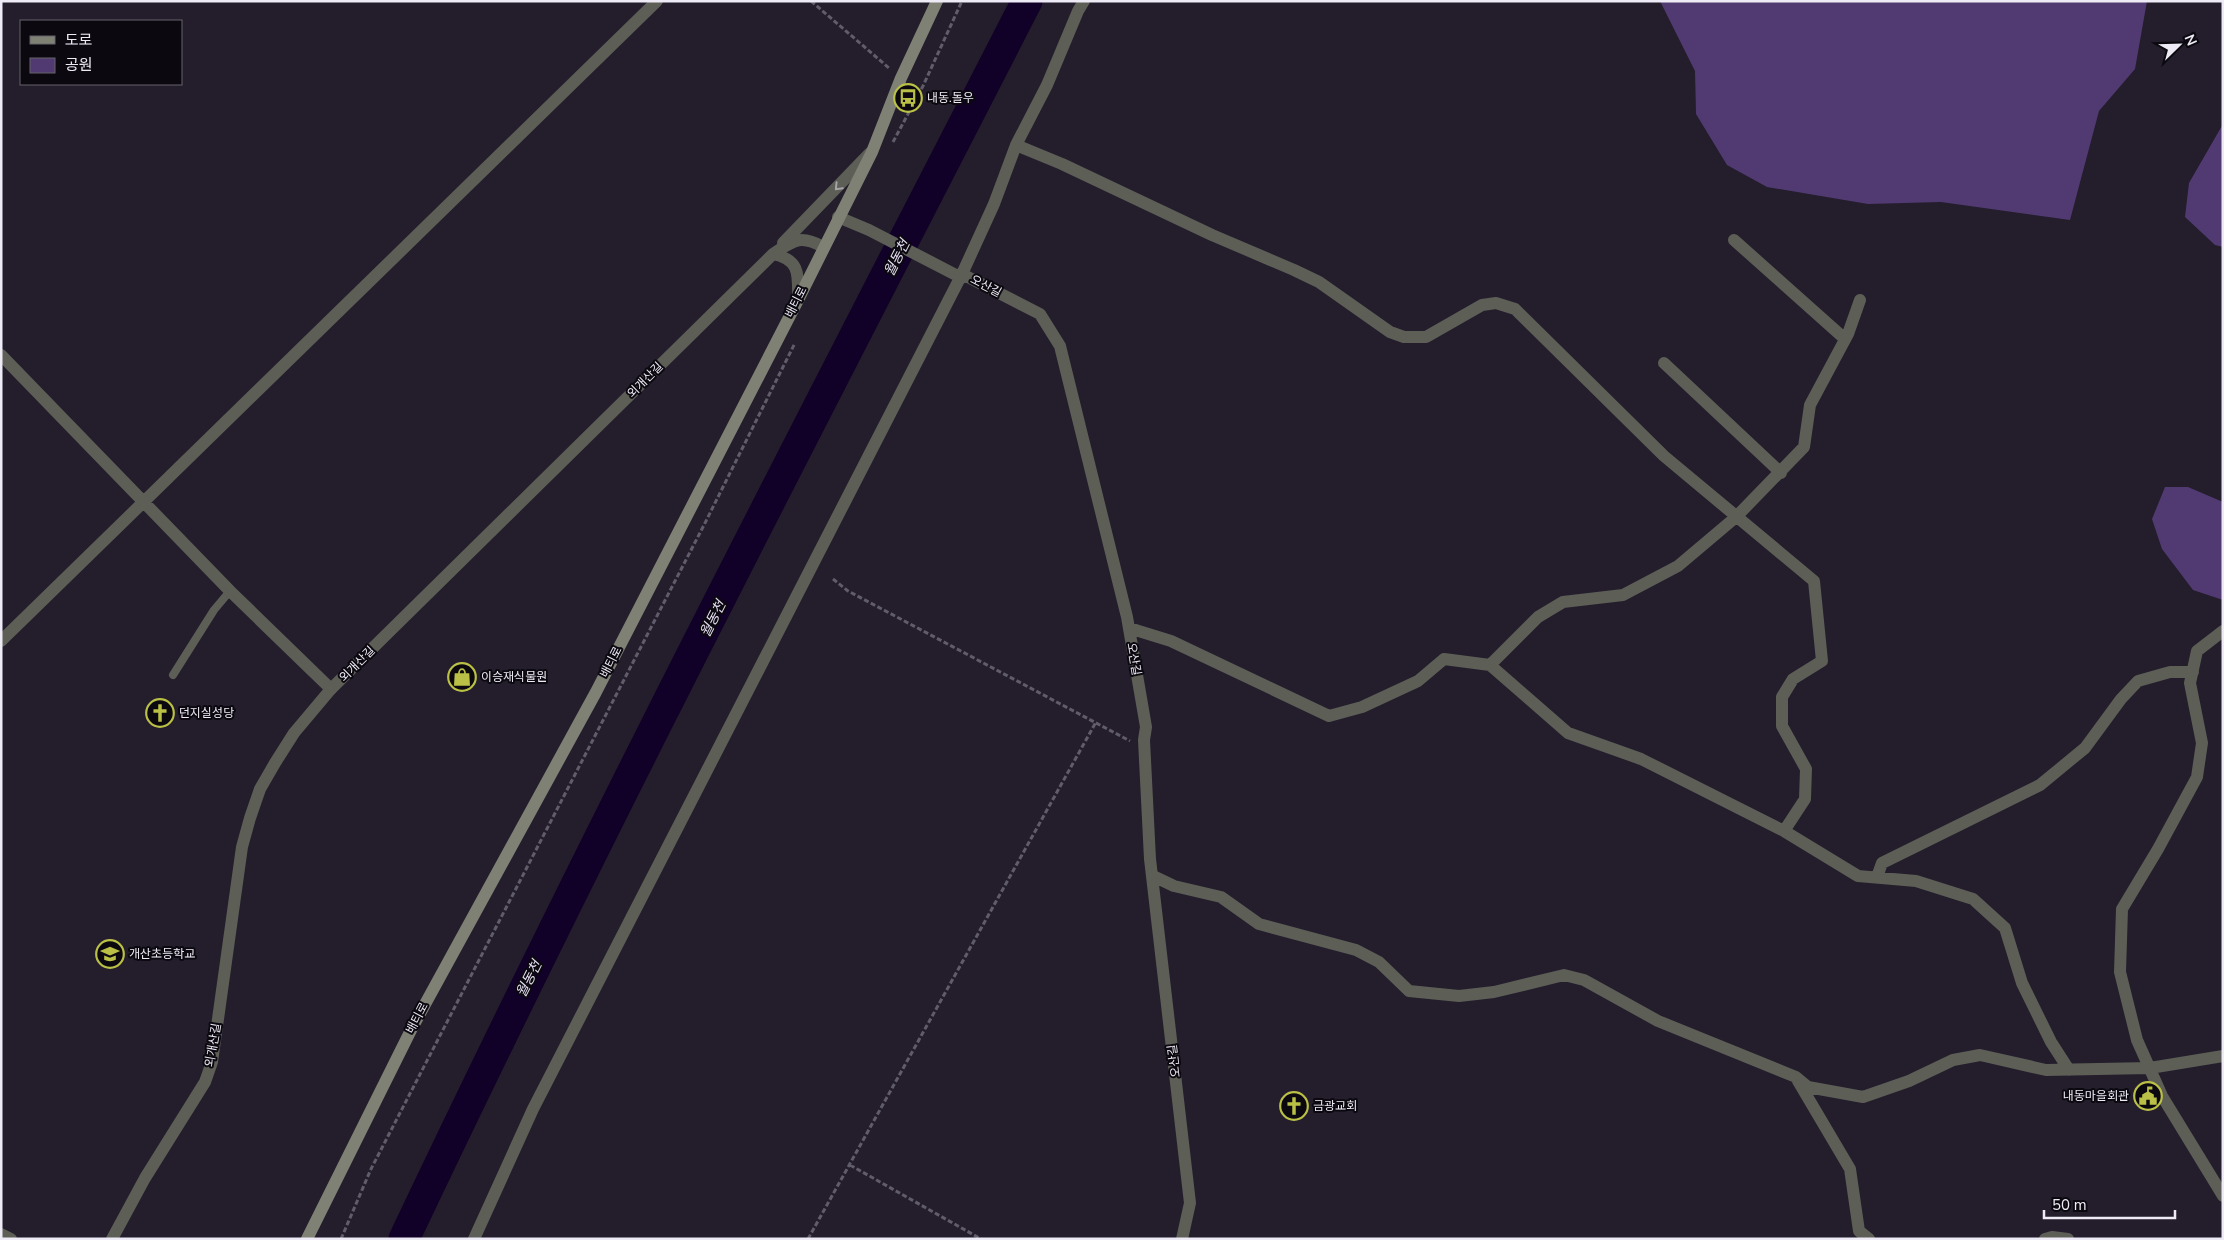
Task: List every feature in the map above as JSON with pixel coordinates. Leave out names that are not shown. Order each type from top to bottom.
[{"type":"main road","name":"배티로","points":[[307,1239],[412,1028],[596,692],[798,300],[872,152],[901,78],[937,1]]},
{"type":"street","points":[[1,641],[657,1]]},
{"type":"street","points":[[474,1239],[533,1109],[994,204],[1016,145],[1047,85],[1084,1]]},
{"type":"street","points":[[1016,145],[1062,164],[1212,235],[1294,270],[1326,287],[1390,332],[1404,337],[1426,337],[1482,306],[1496,303],[1516,309],[1664,456],[1814,581],[1822,661],[1793,679],[1782,697],[1782,726],[1806,769],[1806,799],[1784,831]]},
{"type":"street","points":[[773,254],[872,152]]},
{"type":"street","name":"오산길","points":[[838,217],[869,230],[1040,314],[1060,346],[1129,628],[1146,727],[1144,740],[1152,876],[1190,1203],[1182,1239]]},
{"type":"street","name":"외개산길","points":[[112,1239],[144,1178],[206,1082],[212,1062],[242,847],[260,789],[294,732],[331,689],[773,254],[794,240],[806,240],[823,247]]},
{"type":"street","points":[[1734,240],[1845,339]]},
{"type":"street","points":[[773,254],[787,257],[796,267],[798,300]]},
{"type":"street","points":[[1490,665],[1538,617],[1563,602],[1623,595],[1678,566],[1736,517],[1781,473],[1804,447],[1810,405],[1845,339],[1860,300]]},
{"type":"street","points":[[1,354],[230,592],[331,689]]},
{"type":"street","points":[[1664,363],[1781,473]]},
{"type":"street","points":[[1129,628],[1171,641],[1329,716],[1362,707],[1418,680],[1444,659],[1490,665],[1568,733],[1641,759],[1784,831],[1858,876],[1916,881],[1972,899],[2005,928],[2022,983],[2051,1042],[2069,1070]]},
{"type":"street","points":[[2223,630],[2197,651],[2190,683],[2202,743],[2197,777],[2158,849],[2122,909],[2120,972],[2137,1040],[2162,1096],[2223,1196]]},
{"type":"street","points":[[1876,877],[1882,863],[2040,785],[2085,748],[2138,681],[2170,672],[2193,672]]},
{"type":"street","points":[[1152,876],[1174,886],[1221,897],[1259,924],[1356,950],[1379,962],[1409,990],[1458,996],[1494,992],[1564,975],[1584,980],[1658,1021],[1796,1077],[1808,1087],[1863,1097],[1909,1081],[1953,1060],[1980,1054],[2046,1070],[2150,1068],[2223,1056]]},
{"type":"street","points":[[1796,1077],[1850,1169],[1859,1231],[1869,1239]]},
{"type":"street","points":[[1,1234],[11,1239]]},
{"type":"street","points":[[2046,1239],[2052,1237],[2068,1239]]},
{"type":"lane","points":[[174,675],[214,610],[230,592]]},
{"type":"path","points":[[810,1],[901,78]]},
{"type":"path","points":[[891,146],[924,86],[962,1]]},
{"type":"path","points":[[341,1239],[371,1169],[704,526],[797,339]]},
{"type":"path","points":[[833,578],[848,591],[1096,722],[1128,742],[1144,740]]},
{"type":"path","points":[[808,1239],[1096,722]]},
{"type":"path","points":[[850,1165],[981,1239]]},
{"type":"green space","points":[[1660,1],[2147,1],[2135,69],[2099,111],[2070,220],[1941,202],[1868,204],[1767,187],[1727,165],[1696,114],[1695,71]]},
{"type":"green space","points":[[2223,124],[2223,247],[2215,245],[2185,217],[2189,183]]},
{"type":"green space","points":[[2165,487],[2188,487],[2223,502],[2223,600],[2193,590],[2162,549],[2152,519]]},
{"type":"waterway","name":"월동천","points":[[404,1239],[632,772],[1027,1]]},
{"type":"place","name":"내동.돌우","points":[[908,98]]},
{"type":"place","name":"이승재식물원","points":[[462,677]]},
{"type":"place","name":"던지실성당","points":[[160,713]]},
{"type":"place","name":"개산초등학교","points":[[110,954]]},
{"type":"place","name":"내동마을회관","points":[[2148,1096]]},
{"type":"place","name":"금광교회","points":[[1294,1106]]}]
